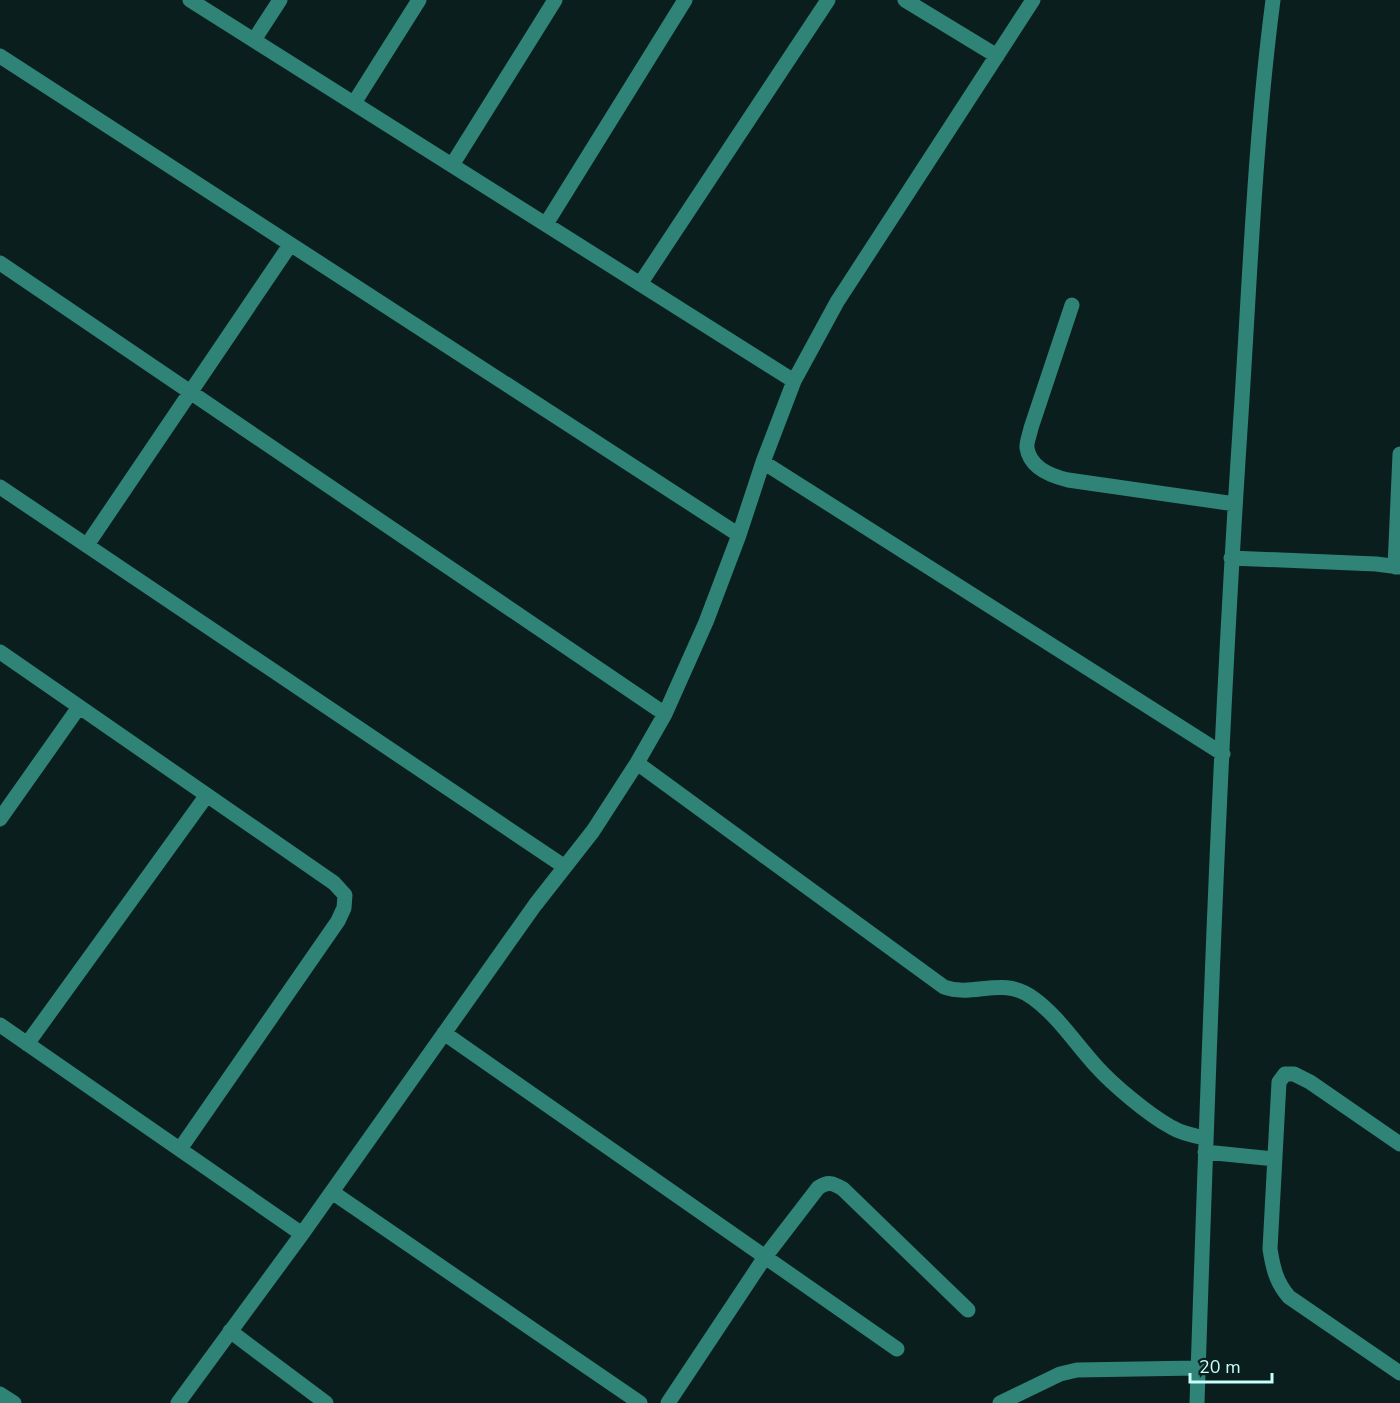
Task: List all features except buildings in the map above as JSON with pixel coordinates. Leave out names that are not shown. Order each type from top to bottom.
[{"type":"street","points":[[190,0],[794,381]]},
{"type":"street","points":[[254,40],[280,0]]},
{"type":"street","points":[[354,103],[419,0]]},
{"type":"street","points":[[452,165],[555,0]]},
{"type":"street","points":[[546,224],[685,0]]},
{"type":"street","points":[[640,284],[828,0]]},
{"type":"street","points":[[904,0],[997,56]]},
{"type":"street","points":[[178,1403],[302,1234],[536,904],[593,831],[637,763],[665,714],[706,622],[794,381],[837,302],[1033,0]]},
{"type":"street","points":[[1197,1403],[1231,558],[1258,162],[1273,0]]},
{"type":"street","points":[[0,56],[739,535]]},
{"type":"street","points":[[87,545],[290,244]]},
{"type":"street","points":[[0,263],[665,714]]},
{"type":"street","points":[[1072,305],[1031,428],[1027,447],[1035,464],[1049,475],[1068,480],[1235,504]]},
{"type":"street","points":[[1231,558],[1397,567],[1400,454]]},
{"type":"street","points":[[763,462],[1222,754]]},
{"type":"street","points":[[0,487],[565,867]]},
{"type":"street","points":[[0,652],[334,883],[345,895],[344,908],[338,921],[180,1149]]},
{"type":"street","points":[[0,819],[79,707]]},
{"type":"street","points":[[637,763],[944,987],[955,991],[1003,986],[1020,990],[1050,1013],[1111,1081],[1172,1128],[1223,1155],[1275,1159]]},
{"type":"street","points":[[27,1044],[207,795]]},
{"type":"street","points":[[0,1025],[302,1234]]},
{"type":"street","points":[[444,1033],[897,1349]]},
{"type":"street","points":[[1400,1144],[1311,1082],[1294,1074],[1285,1074],[1279,1082],[1270,1249],[1273,1269],[1280,1286],[1289,1297],[1400,1374]]},
{"type":"street","points":[[668,1403],[765,1257],[818,1188],[825,1183],[832,1183],[843,1188],[968,1310]]},
{"type":"street","points":[[332,1192],[640,1403]]},
{"type":"street","points":[[230,1330],[326,1403]]},
{"type":"street","points":[[1000,1403],[1060,1374],[1077,1370],[1198,1368]]},
{"type":"street","points":[[0,1394],[15,1403]]}]
